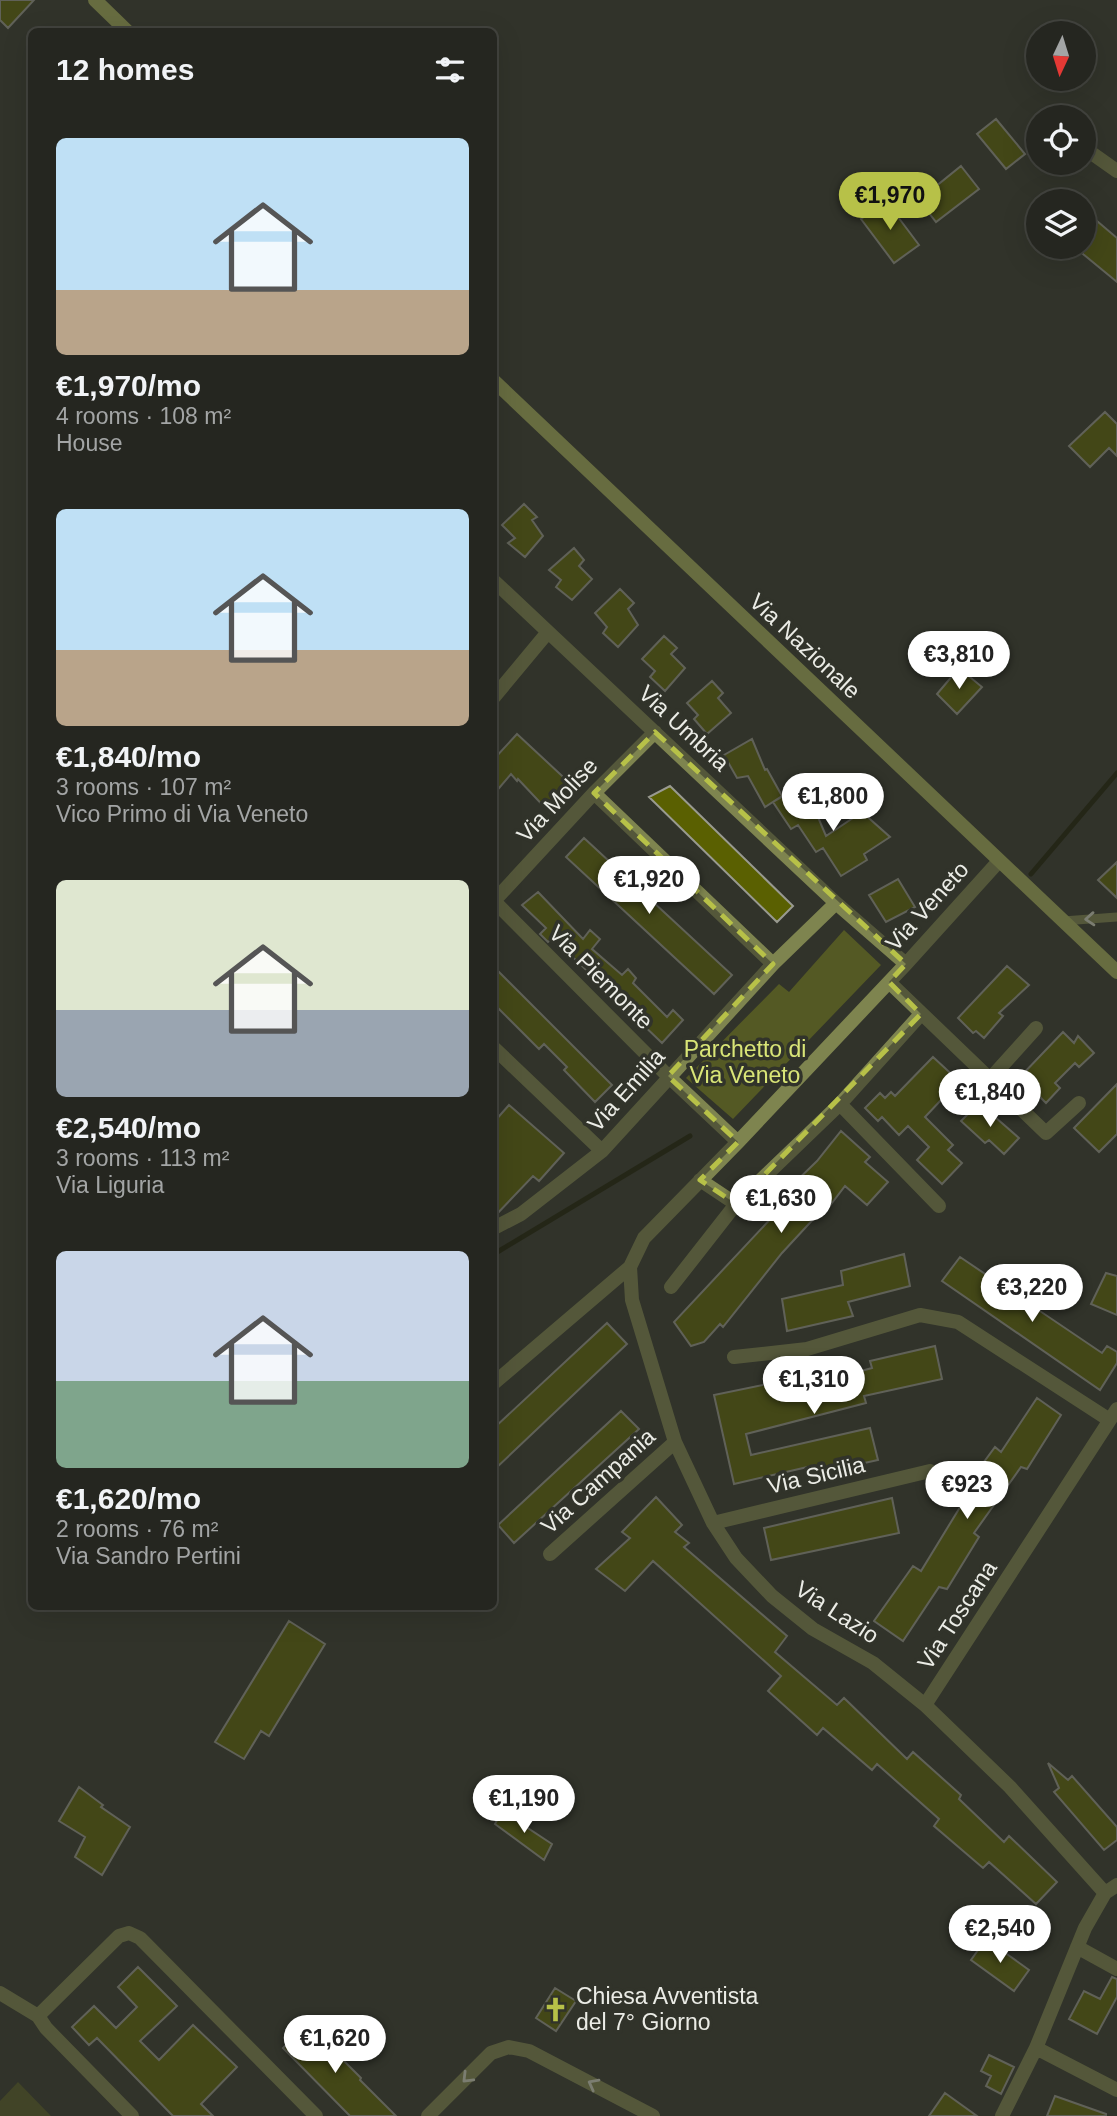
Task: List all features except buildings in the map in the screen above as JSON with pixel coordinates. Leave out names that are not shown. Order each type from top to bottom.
[{"type":"main road","points":[[95,0],[124,28]]},
{"type":"main road","name":"Via Nazionale","points":[[497,385],[1117,972]]},
{"type":"street","points":[[1096,156],[1117,171]]},
{"type":"street","name":"Via Umbria","points":[[497,584],[836,903],[906,964]]},
{"type":"street","points":[[497,693],[548,632]]},
{"type":"street","name":"Via Molise","points":[[497,898],[655,732]]},
{"type":"street","points":[[594,793],[773,964]]},
{"type":"street","name":"Via Veneto","points":[[630,1267],[644,1238],[906,964],[999,861]]},
{"type":"street","name":"Via Emilia","points":[[497,1226],[521,1214],[602,1151],[773,964],[836,903]]},
{"type":"street","name":"Via Piemonte","points":[[497,904],[668,1076],[738,1142]]},
{"type":"street","name":"Via Veneto","points":[[889,982],[1046,1133],[1079,1102]]},
{"type":"street","points":[[671,1287],[736,1204],[840,1104],[921,1014]]},
{"type":"street","points":[[990,1079],[1036,1028]]},
{"type":"street","points":[[497,1051],[602,1151]]},
{"type":"street","points":[[840,1104],[939,1206]]},
{"type":"street","points":[[701,1180],[736,1204]]},
{"type":"street","points":[[497,1380],[630,1267]]},
{"type":"street","name":"Via Lazio","points":[[630,1267],[632,1300],[675,1442],[713,1523],[736,1558],[772,1596],[813,1629],[873,1663],[925,1705],[1111,1889]]},
{"type":"street","points":[[734,1357],[807,1349],[920,1315],[958,1322],[1113,1414]]},
{"type":"street","name":"Via Toscana","points":[[925,1705],[1113,1414]]},
{"type":"street","name":"Via Campania","points":[[550,1554],[675,1442]]},
{"type":"street","name":"Via Sicilia","points":[[713,1523],[929,1471]]},
{"type":"street","points":[[1002,2116],[1036,2048],[1077,1948],[1111,1889]]},
{"type":"street","points":[[38,2016],[119,1936],[129,1933],[140,1938],[316,2116]]},
{"type":"street","points":[[1077,1948],[1117,1969]]},
{"type":"street","points":[[0,1993],[38,2016],[46,2028],[132,2116]]},
{"type":"street","points":[[428,2116],[491,2053],[509,2047],[529,2051],[653,2116]]},
{"type":"street","points":[[1036,2048],[1117,2090]]},
{"type":"lane","points":[[1062,921],[1117,917]]},
{"type":"highlighted area","points":[[655,732],[906,964],[889,982],[921,1014],[736,1204],[700,1180],[738,1142],[668,1076],[773,964],[594,793]]},
{"type":"green space","name":"Parchetto di Via Veneto","points":[[844,930],[881,965],[733,1119],[686,1078],[779,984],[789,992]]},
{"type":"green space","points":[[18,2082],[51,2116],[0,2116],[0,2101]]},
{"type":"waterway","points":[[1031,874],[1117,773]]},
{"type":"waterway","points":[[497,1252],[690,1136]]},
{"type":"place","name":"Chiesa Avventista del 7° Giorno","points":[[556,2009]]}]
